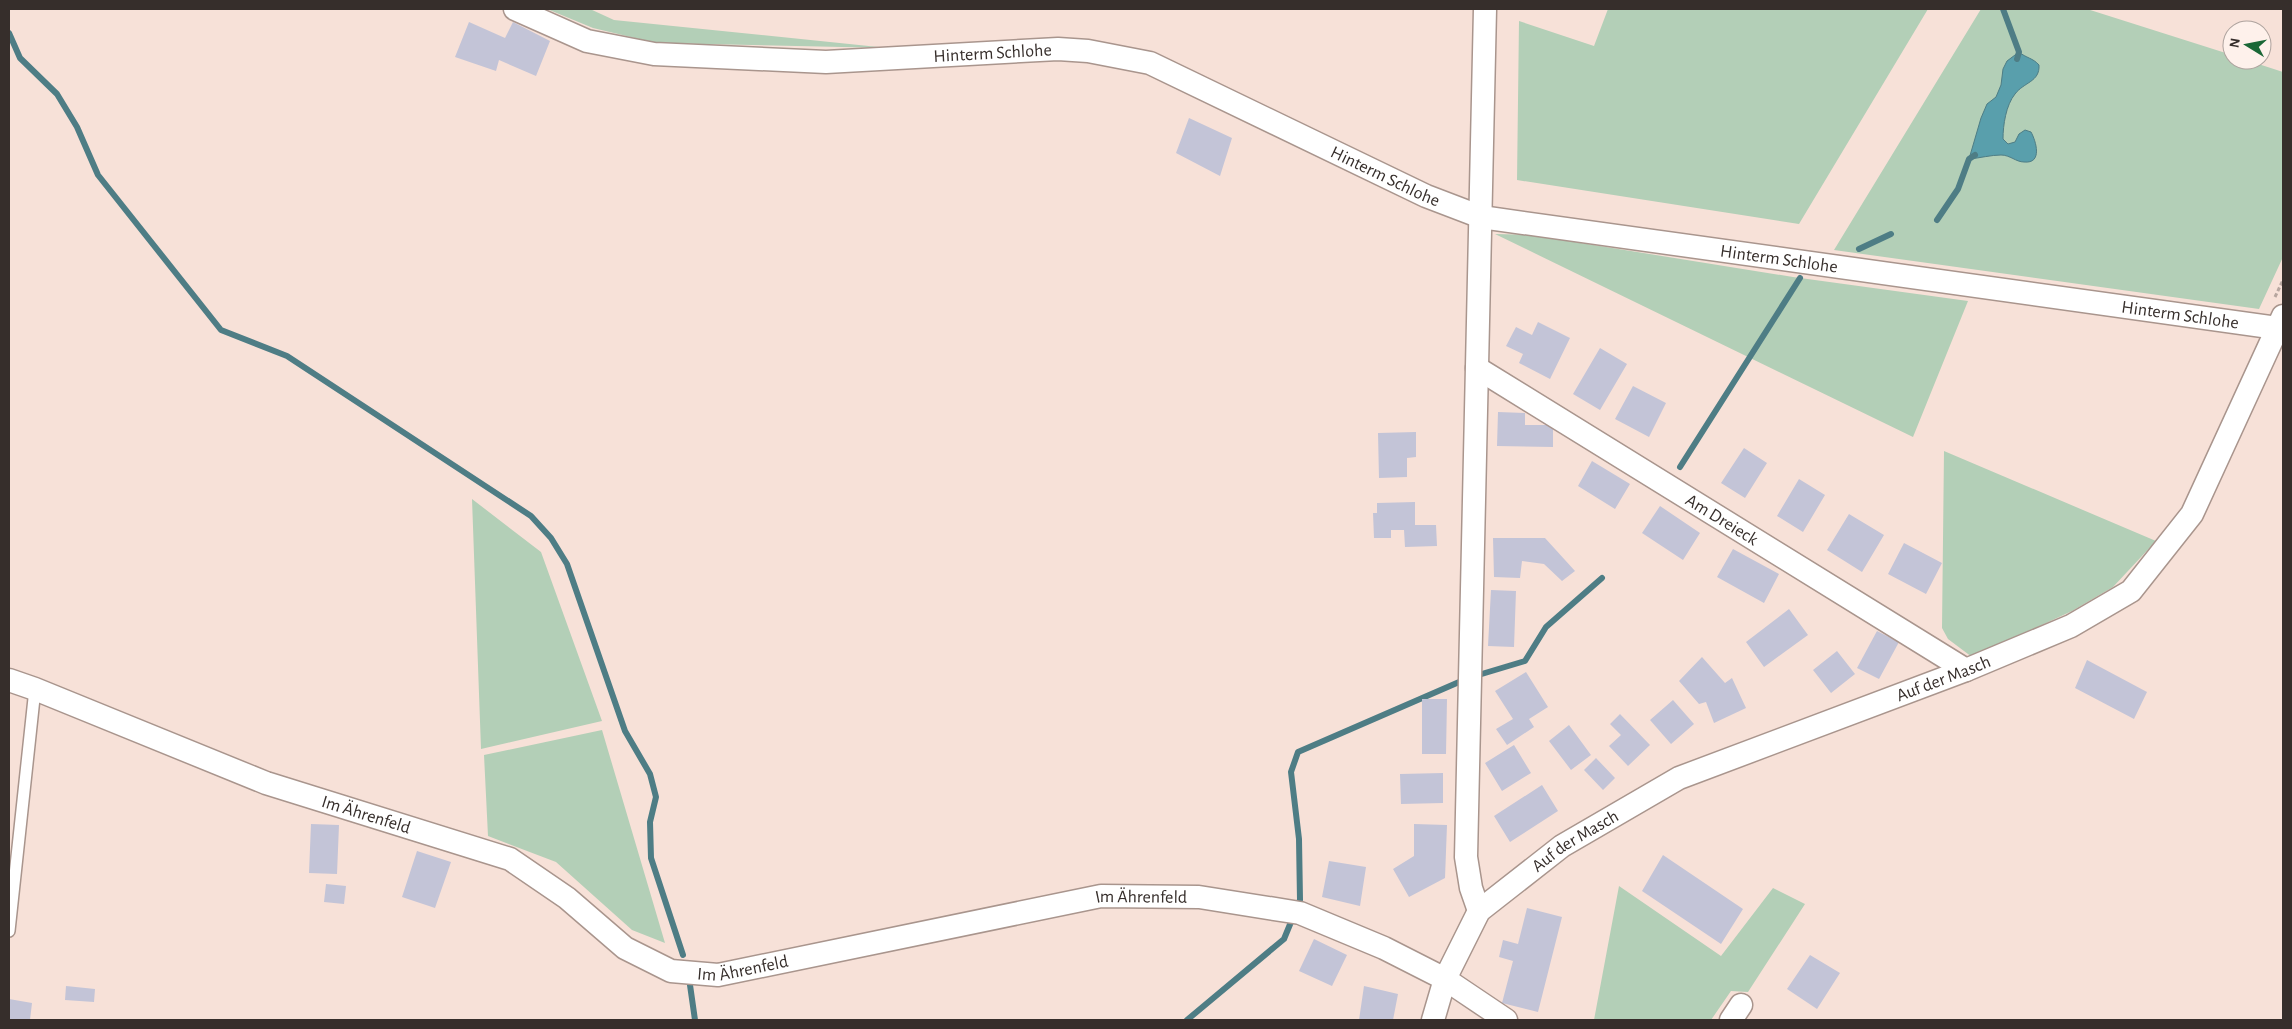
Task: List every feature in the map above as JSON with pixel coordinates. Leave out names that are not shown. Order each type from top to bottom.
[{"type":"street","name":"Hinterm Schlohe","points":[[515,9],[587,41],[654,54],[826,62],[1058,48],[1088,51],[1150,63],[1426,196],[1481,216],[2280,322]]},
{"type":"street","points":[[1433,1020],[1445,979],[1479,911],[1471,888],[1466,857],[1485,9]]},
{"type":"street","name":"Auf der Masch","points":[[1479,911],[1562,846],[1679,778],[1966,670],[2071,626],[2131,591],[2192,514],[2280,322]]},
{"type":"street","name":"Am Dreieck","points":[[1477,368],[1966,670]]},
{"type":"street","name":"Im Ährenfeld","points":[[9,680],[266,783],[510,859],[567,898],[625,948],[670,971],[718,975],[1101,896],[1199,897],[1291,911],[1384,948],[1445,979],[1505,1020]]},
{"type":"lane","points":[[9,931],[35,689]]},
{"type":"green space","points":[[547,9],[590,9],[614,20],[888,48],[656,43],[593,28]]},
{"type":"green space","points":[[1608,9],[1928,9],[1799,224],[1517,180],[1519,21],[1594,46]]},
{"type":"green space","points":[[1981,9],[2087,9],[2222,52],[2222,70],[2272,70],[2272,68],[2283,72],[2283,257],[2259,309],[1834,250]]},
{"type":"green space","points":[[1495,234],[1531,235],[1793,277],[1968,301],[1913,437]]},
{"type":"green space","points":[[1944,451],[2156,541],[2113,587],[2072,611],[1972,657],[1948,639],[1942,628]]},
{"type":"green space","points":[[472,499],[541,552],[602,721],[481,749]]},
{"type":"green space","points":[[602,730],[665,943],[632,930],[556,862],[488,836],[484,755]]},
{"type":"green space","points":[[1619,886],[1721,956],[1773,888],[1805,904],[1748,992],[1731,991],[1711,1020],[1594,1020]]},
{"type":"water","points":[[2019,52],[2037,63],[2039,71],[2034,78],[2015,94],[2009,104],[2003,139],[2008,144],[2015,142],[2019,134],[2025,130],[2031,132],[2035,141],[2036,156],[2030,162],[2018,161],[2001,155],[1969,159],[1987,104],[1996,97],[2001,85],[2003,69],[2007,61]]},
{"type":"building","points":[[469,22],[505,38],[513,22],[550,41],[536,76],[499,60],[496,71],[455,57]]},
{"type":"building","points":[[1189,118],[1232,138],[1220,176],[1176,153]]},
{"type":"building","points":[[1538,322],[1570,338],[1550,379],[1519,363],[1523,354],[1506,346],[1516,327],[1532,335]]},
{"type":"building","points":[[1600,348],[1627,364],[1600,410],[1573,394]]},
{"type":"building","points":[[1633,386],[1666,403],[1649,437],[1615,419]]},
{"type":"building","points":[[1498,412],[1525,413],[1525,425],[1553,425],[1553,447],[1497,446]]},
{"type":"building","points":[[1416,432],[1416,457],[1407,458],[1407,477],[1379,478],[1378,433]]},
{"type":"building","points":[[1744,448],[1767,463],[1745,498],[1721,483]]},
{"type":"building","points":[[1592,461],[1630,484],[1615,509],[1578,486]]},
{"type":"building","points":[[1799,479],[1825,495],[1803,532],[1777,516]]},
{"type":"building","points":[[1415,502],[1415,525],[1436,525],[1437,546],[1405,547],[1404,530],[1391,530],[1391,538],[1374,538],[1373,513],[1377,513],[1377,503]]},
{"type":"building","points":[[1660,506],[1700,533],[1683,560],[1642,533]]},
{"type":"building","points":[[1849,514],[1884,535],[1862,572],[1827,550]]},
{"type":"building","points":[[1493,538],[1545,538],[1575,571],[1562,581],[1544,564],[1522,561],[1520,578],[1494,577]]},
{"type":"building","points":[[1904,543],[1942,563],[1926,594],[1888,574]]},
{"type":"building","points":[[1733,549],[1779,574],[1764,603],[1717,577]]},
{"type":"building","points":[[1491,590],[1516,591],[1514,647],[1488,646]]},
{"type":"building","points":[[1789,609],[1808,635],[1764,667],[1746,642]]},
{"type":"building","points":[[1877,631],[1899,642],[1879,679],[1857,668]]},
{"type":"building","points":[[1837,651],[1855,674],[1831,693],[1813,670]]},
{"type":"building","points":[[1702,657],[1725,683],[1732,678],[1746,708],[1714,723],[1706,702],[1699,704],[1679,681]]},
{"type":"building","points":[[2087,660],[2147,692],[2134,719],[2075,688]]},
{"type":"building","points":[[1526,672],[1548,707],[1529,719],[1534,727],[1507,745],[1496,729],[1513,719],[1495,691]]},
{"type":"building","points":[[1422,699],[1447,699],[1446,754],[1422,754]]},
{"type":"building","points":[[1673,700],[1694,724],[1671,744],[1650,720]]},
{"type":"building","points":[[1620,714],[1650,745],[1628,766],[1609,746],[1621,735],[1610,724]]},
{"type":"building","points":[[1569,725],[1591,755],[1571,770],[1549,741]]},
{"type":"building","points":[[1514,745],[1531,773],[1502,791],[1485,763]]},
{"type":"building","points":[[1596,758],[1615,778],[1603,790],[1584,770]]},
{"type":"building","points":[[1443,773],[1443,803],[1401,804],[1400,774]]},
{"type":"building","points":[[1542,785],[1558,811],[1510,842],[1494,816]]},
{"type":"building","points":[[311,824],[339,825],[337,874],[309,873]]},
{"type":"building","points":[[1414,824],[1447,825],[1445,878],[1409,897],[1393,869],[1414,856]]},
{"type":"building","points":[[417,851],[451,862],[435,908],[402,897]]},
{"type":"building","points":[[1663,855],[1743,909],[1721,944],[1642,891]]},
{"type":"building","points":[[1329,861],[1366,867],[1360,906],[1322,897]]},
{"type":"building","points":[[326,884],[346,886],[344,904],[324,902]]},
{"type":"building","points":[[1527,908],[1562,917],[1538,1012],[1502,1003],[1513,961],[1499,957],[1503,940],[1518,944]]},
{"type":"building","points":[[1314,939],[1347,955],[1332,986],[1299,971]]},
{"type":"building","points":[[1810,955],[1840,973],[1817,1009],[1787,989]]},
{"type":"building","points":[[66,986],[95,989],[94,1002],[65,1000]]},
{"type":"building","points":[[1364,986],[1398,994],[1393,1020],[1359,1020]]},
{"type":"building","points":[[9,999],[32,1003],[30,1020],[9,1020]]},
{"type":"waterway","points":[[2003,9],[2019,52],[2017,59]]},
{"type":"waterway","points":[[9,33],[20,58],[57,94],[77,127],[98,175],[221,330],[287,356],[531,516],[551,538],[567,564],[625,731],[650,774],[656,797],[650,822],[651,858],[683,955]]},
{"type":"waterway","points":[[1937,220],[1958,189],[1969,159],[1975,155]]},
{"type":"waterway","points":[[1859,249],[1891,234]]},
{"type":"waterway","points":[[1680,467],[1800,278]]},
{"type":"waterway","points":[[1475,676],[1525,661],[1546,627],[1602,578]]},
{"type":"waterway","points":[[1187,1020],[1284,939],[1300,900],[1299,839],[1291,772],[1298,752],[1466,679]]},
{"type":"waterway","points":[[690,985],[695,1020]]}]
